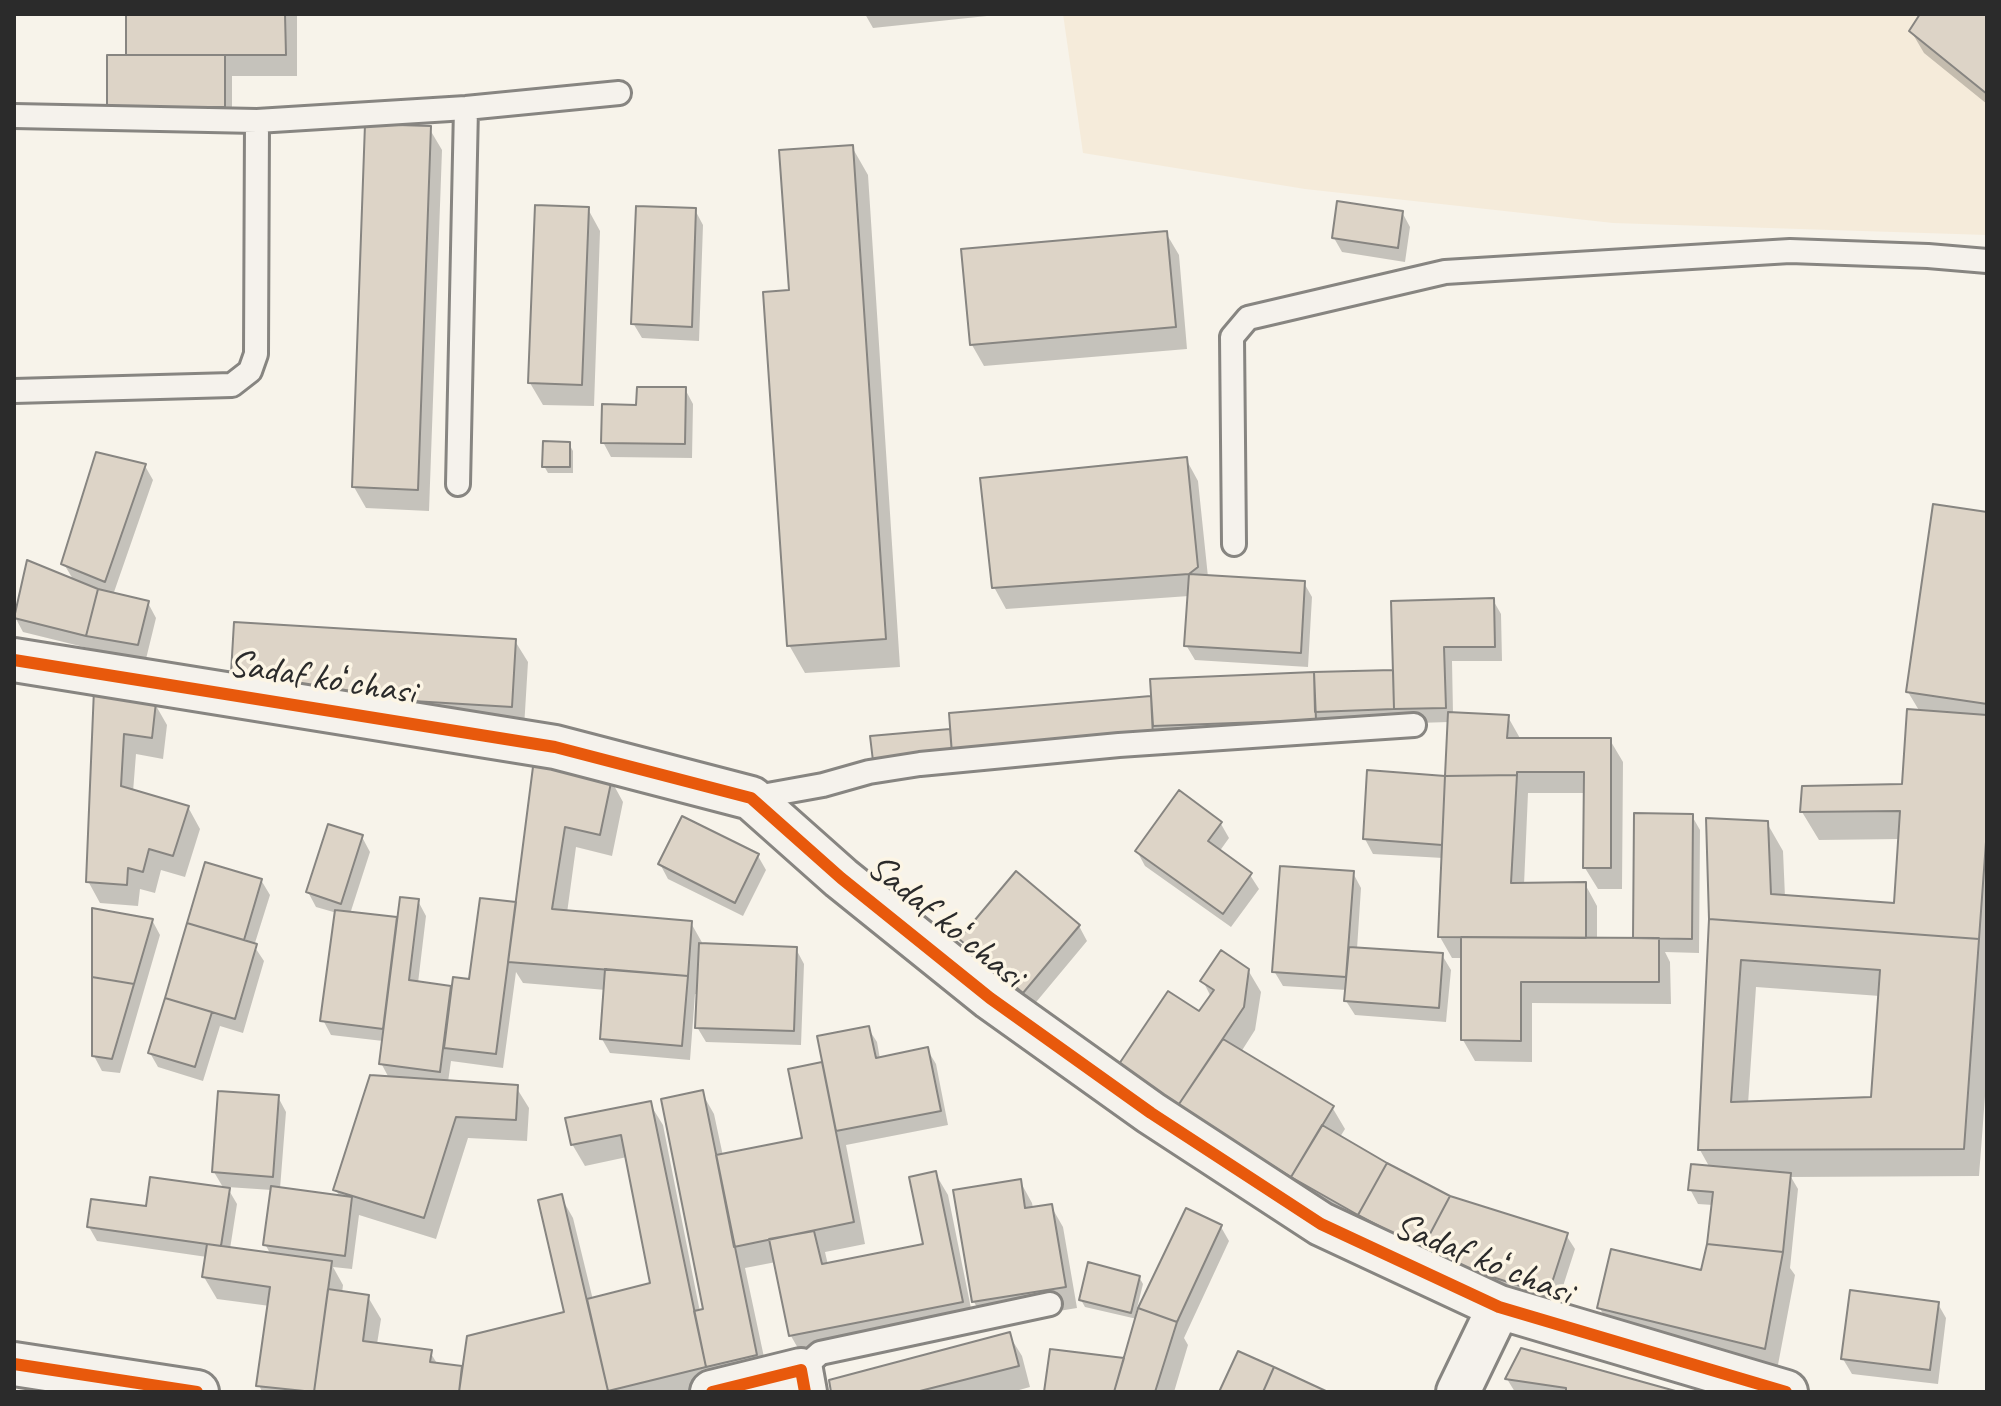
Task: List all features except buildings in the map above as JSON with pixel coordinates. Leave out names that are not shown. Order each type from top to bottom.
[{"type":"street","name":"Sadaf koʻchasi","points":[[14,660],[555,747],[751,798],[841,878],[990,998],[1151,1113],[1321,1224],[1499,1307],[1786,1392]]},
{"type":"street","points":[[1458,1392],[1499,1307]]},
{"type":"street","points":[[14,1364],[197,1392]]},
{"type":"street","points":[[712,1392],[803,1381]]},
{"type":"lane","points":[[14,116],[257,121],[466,108],[619,93]]},
{"type":"lane","points":[[458,484],[466,108]]},
{"type":"lane","points":[[14,391],[232,385],[250,371],[256,354],[257,121]]},
{"type":"lane","points":[[1234,544],[1232,337],[1248,318],[1445,272],[1790,251],[1987,261]]},
{"type":"lane","points":[[751,798],[920,764],[1119,745],[1414,725]]},
{"type":"lane","points":[[803,1381],[820,1353],[1050,1304]]},
{"type":"shaded area","points":[[1063,14],[1987,14],[1987,235],[1613,223],[1305,189],[1083,153]]},
{"type":"cycle path","points":[[14,660],[555,747],[751,798],[841,878],[990,998],[1151,1113],[1321,1224],[1499,1307],[1786,1392]]},
{"type":"cycle path","points":[[14,1364],[197,1392]]},
{"type":"cycle path","points":[[712,1392],[801,1370],[805,1392]]}]
